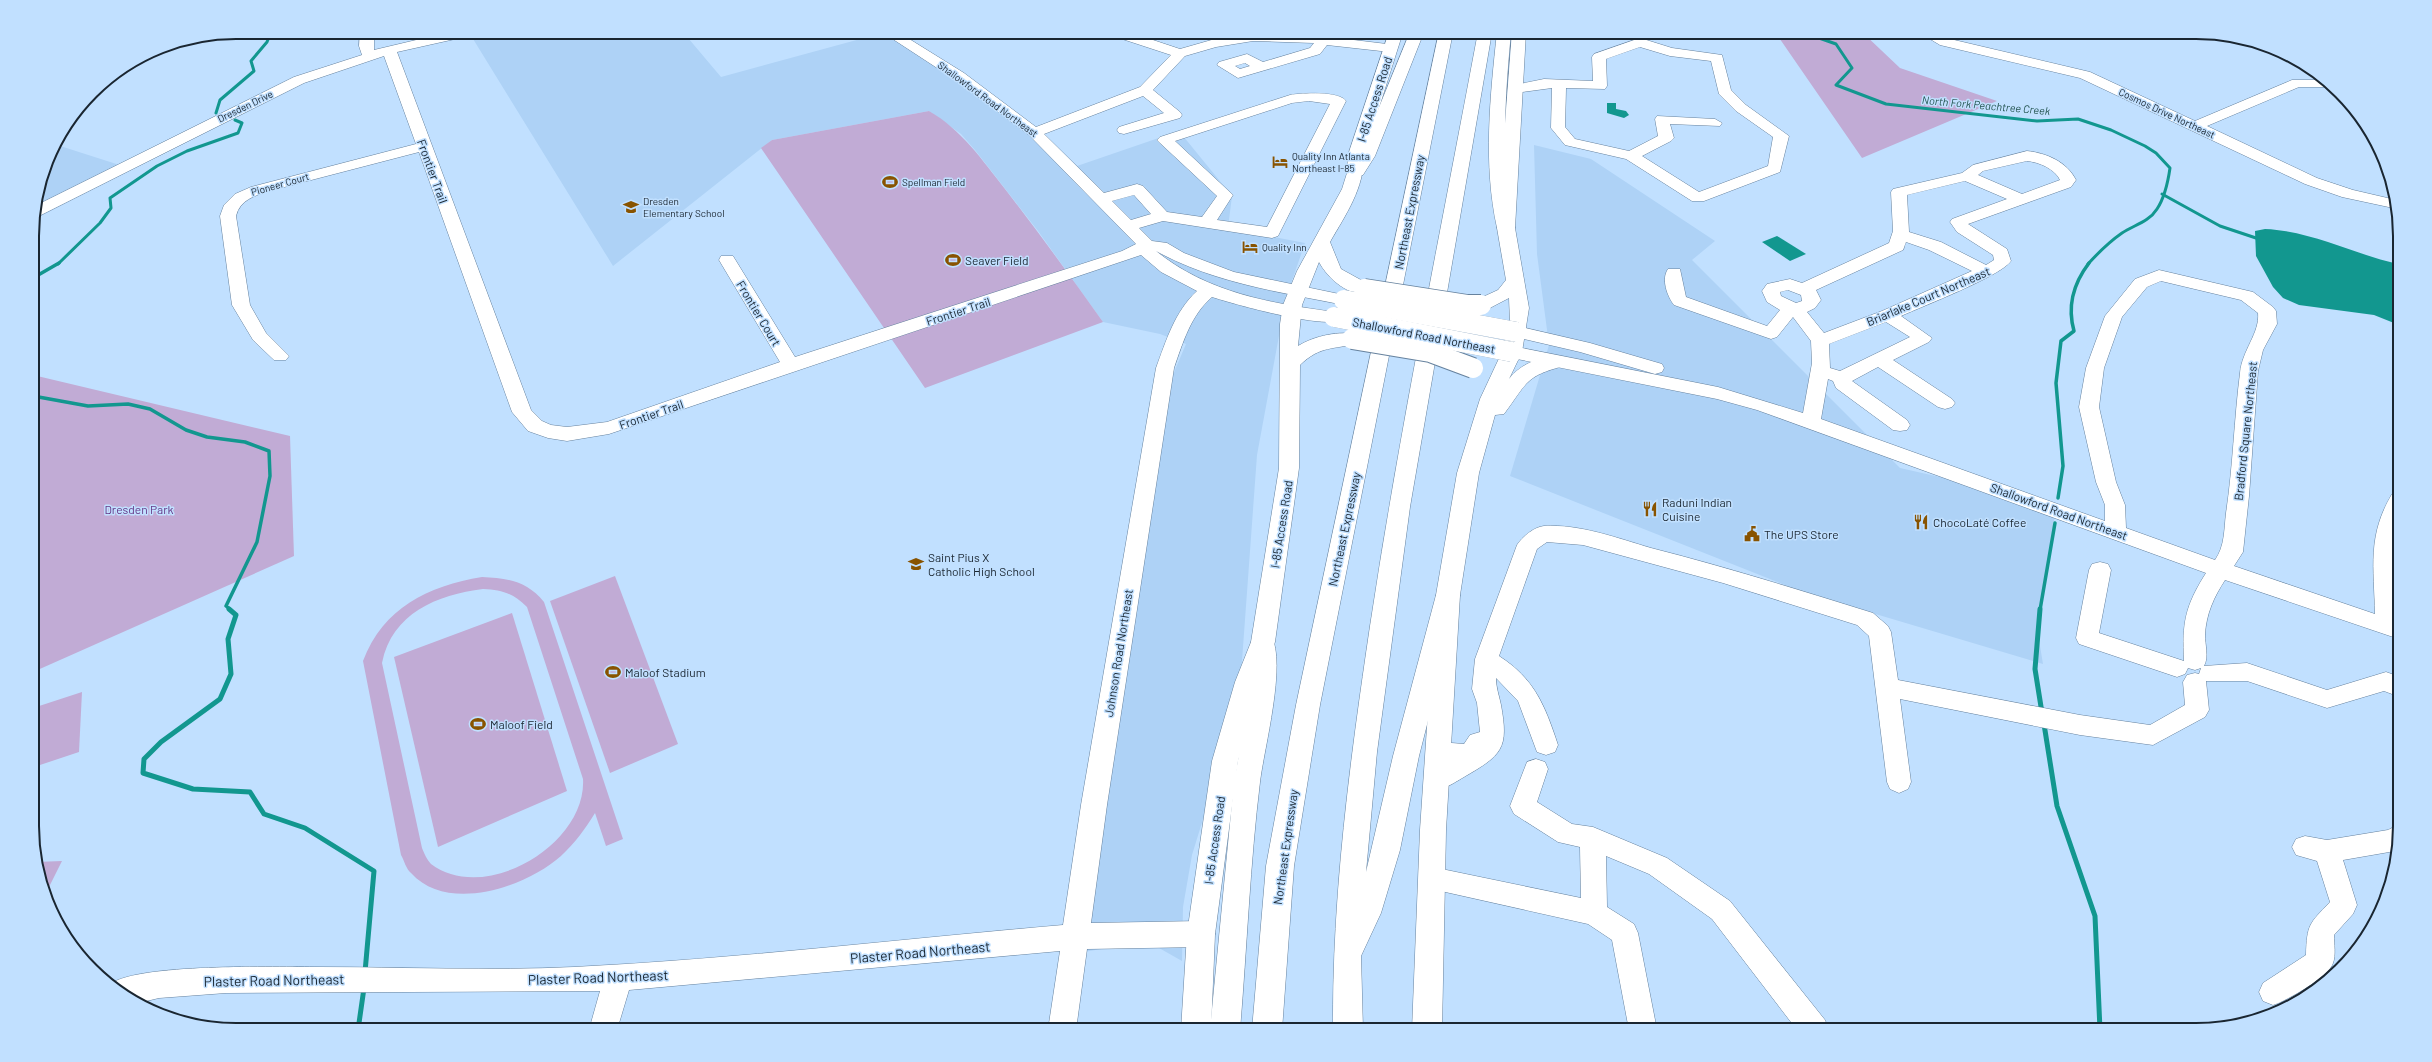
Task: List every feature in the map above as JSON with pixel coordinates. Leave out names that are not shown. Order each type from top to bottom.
[{"type":"main road","name":"I-85 Access Road","points":[[1196,1023],[1201,934],[1225,761],[1246,682],[1263,642],[1289,468],[1290,363],[1288,347],[1290,311],[1296,292],[1321,242],[1344,202],[1357,172],[1356,155],[1393,39]]},
{"type":"main road","points":[[1357,172],[1367,156],[1414,39]]},
{"type":"main road","name":"Northeast Expressway","points":[[1267,1023],[1280,866],[1308,705],[1445,39]]},
{"type":"main road","points":[[1348,1023],[1347,958],[1358,802],[1399,507],[1484,39]]},
{"type":"main road","points":[[1347,958],[1367,913],[1386,850],[1406,756],[1448,595],[1468,473],[1490,399],[1512,352],[1517,332],[1520,308],[1516,280],[1499,196],[1497,107],[1503,39]]},
{"type":"main road","points":[[1506,228],[1518,39]]},
{"type":"main road","points":[[1321,242],[1329,266],[1336,276],[1364,289],[1467,306],[1481,305],[1504,294],[1516,280]]},
{"type":"main road","points":[[1290,363],[1305,348],[1320,341],[1352,339],[1444,356],[1461,361],[1472,368],[1488,389],[1490,399]]},
{"type":"main road","points":[[1484,421],[1502,405],[1523,374],[1536,366],[1557,362]]},
{"type":"main road","points":[[1427,1023],[1433,830],[1448,595]]},
{"type":"main road","points":[[1226,1023],[1247,782],[1264,684],[1263,642]]},
{"type":"street","points":[[366,39],[366,46],[369,56]]},
{"type":"street","name":"Dresden Drive","points":[[41,209],[299,80],[389,50],[437,39]]},
{"type":"street","name":"Shallowford Road Northeast","points":[[900,39],[959,76],[1034,132],[1147,245],[1148,253],[1162,266],[1209,290],[1256,304],[1290,311],[1334,317],[1718,393],[1811,421],[2221,570],[2393,628]]},
{"type":"street","points":[[1137,39],[1180,53]]},
{"type":"street","points":[[1034,132],[1060,124],[1145,90],[1180,53],[1215,43],[1240,39]]},
{"type":"street","points":[[1300,39],[1324,40],[1390,48]]},
{"type":"street","name":"Cosmos Drive Northeast","points":[[1938,39],[1945,42],[2076,71],[2311,181],[2348,194],[2390,203]]},
{"type":"street","points":[[1261,67],[1315,51],[1324,40]]},
{"type":"street","points":[[1515,81],[1551,83],[1600,86],[1599,57],[1640,42],[1670,52],[1717,58],[1724,91],[1741,108],[1781,136],[1775,169],[1698,198],[1631,156],[1570,142],[1558,128],[1551,83]]},
{"type":"street","name":"Frontier Trail","points":[[389,50],[522,412],[535,426],[548,431],[567,434],[609,428],[791,365],[1128,255],[1147,245]]},
{"type":"street","points":[[2195,126],[2297,83],[2321,84]]},
{"type":"street","points":[[1124,130],[1175,115],[1145,90]]},
{"type":"street","points":[[1128,226],[1162,216],[1272,233],[1340,101],[1309,97],[1290,99],[1165,140],[1225,195],[1207,222]]},
{"type":"street","points":[[1631,156],[1666,138],[1662,119],[1715,123]]},
{"type":"street","name":"Pioneer Court","points":[[280,356],[259,336],[241,304],[228,216],[229,208],[236,200],[247,193],[424,146]]},
{"type":"street","name":"Briarlake Court Northeast","points":[[1820,341],[1888,315],[1986,272],[2003,261],[2001,252],[1962,229],[1958,222],[2065,184],[2068,180],[2063,170],[2037,157],[2027,156],[1978,168],[1967,176],[1899,192],[1900,234]]},
{"type":"street","points":[[1967,176],[2022,200]]},
{"type":"street","points":[[1102,199],[1137,189],[1162,216]]},
{"type":"street","points":[[1804,289],[1843,269],[1897,246],[1900,234],[1935,246],[1986,272]]},
{"type":"street","name":"Shallowford Road Northeast","points":[[1147,245],[1161,246],[1178,257],[1229,276],[1296,292],[1517,332],[1584,347],[1644,364],[1688,379],[1718,393]]},
{"type":"street","name":"Frontier Court","points":[[727,260],[791,365]]},
{"type":"street","points":[[1674,273],[1676,296],[1680,301],[1771,333],[1793,308]]},
{"type":"street","name":"Bradford Square Northeast","points":[[2116,531],[2115,505],[2106,482],[2089,407],[2095,368],[2114,316],[2141,283],[2159,275],[2247,296],[2268,311],[2268,324],[2254,350],[2249,371],[2239,496],[2232,552],[2221,570]]},
{"type":"street","points":[[1784,284],[1804,289],[1812,296],[1812,300],[1807,306],[1793,308],[1777,302],[1771,294],[1771,291],[1777,285],[1784,284]]},
{"type":"street","name":"Johnson Road Northeast","points":[[1063,1023],[1074,937],[1100,765],[1165,368],[1180,325],[1195,301],[1209,290]]},
{"type":"street","points":[[1793,308],[1820,341],[1820,371],[1811,421]]},
{"type":"street","points":[[1820,371],[1842,377],[1923,338],[1888,315]]},
{"type":"street","points":[[1879,359],[1945,403]]},
{"type":"street","points":[[1842,377],[1843,384],[1900,425]]},
{"type":"street","points":[[2393,511],[2388,521],[2384,538],[2393,628]]},
{"type":"street","points":[[1437,780],[1480,756],[1493,740],[1489,703],[1484,689],[1486,659],[1528,545],[1544,534],[1568,534],[1724,575],[1865,619],[1880,632],[1899,782]]},
{"type":"street","points":[[2100,570],[2087,638],[2194,666],[2247,672],[2327,699],[2386,681],[2393,684]]},
{"type":"street","points":[[1887,686],[1974,705],[2080,725],[2153,735],[2197,710],[2194,666],[2194,634],[2202,600],[2221,570]]},
{"type":"street","points":[[1486,659],[1507,672],[1529,697],[1541,757],[1523,806],[1567,834],[1593,838],[1658,866],[1721,910],[1810,1023]]},
{"type":"street","points":[[1439,752],[1465,754],[1472,752],[1479,742],[1491,717]]},
{"type":"street","points":[[1593,838],[1594,913]]},
{"type":"street","points":[[2273,992],[2320,962],[2320,931],[2344,905],[2316,849],[2393,840]]},
{"type":"street","points":[[1432,879],[1594,913],[1624,933],[1642,1023]]},
{"type":"street","name":"Plaster Road Northeast","points":[[128,991],[159,985],[226,980],[571,980],[618,978],[704,972],[1074,937],[1201,934]]},
{"type":"street","points":[[605,1023],[618,978]]},
{"type":"shaded area","points":[[473,39],[689,39],[721,77],[860,39],[897,39],[1035,129],[1077,166],[1179,131],[1232,196],[1228,228],[1305,243],[1286,298],[1257,455],[1239,702],[1192,855],[1183,907],[1182,961],[1152,944],[1107,948],[1078,953],[1163,398],[1186,344],[1160,334],[1103,322],[1038,231],[975,150],[961,134],[929,111],[772,140],[613,266]]},
{"type":"shaded area","points":[[1607,103],[1616,103],[1616,109],[1626,111],[1629,115],[1624,118],[1607,113]]},
{"type":"shaded area","points":[[1534,145],[1591,159],[1715,241],[1692,260],[1900,468],[1993,489],[2055,514],[2037,628],[2043,664],[1805,593],[1510,476],[1549,345],[1537,254]]},
{"type":"shaded area","points":[[60,146],[132,169],[40,216],[49,173]]},
{"type":"shaded area","points":[[2265,229],[2299,234],[2393,263],[2393,323],[2374,315],[2299,305],[2283,298],[2273,287],[2256,256],[2255,231]]},
{"type":"shaded area","points":[[1777,236],[1806,254],[1790,261],[1762,242]]},
{"type":"green space","points":[[1780,39],[1869,39],[1900,68],[1997,101],[1862,158]]},
{"type":"green space","points":[[929,111],[952,127],[971,146],[1043,239],[1103,322],[925,388],[761,148],[772,140]]},
{"type":"green space","name":"Dresden Park","points":[[39,376],[290,436],[294,556],[39,669]]},
{"type":"green space","name":"Maloof Stadium","points":[[615,576],[678,744],[610,773],[550,601]]},
{"type":"green space","points":[[482,577],[500,578],[516,582],[531,589],[544,602],[623,839],[606,846],[595,813],[571,846],[561,856],[546,867],[528,878],[508,886],[487,892],[465,894],[445,892],[427,885],[406,867],[401,855],[363,661],[382,627],[395,614],[410,602],[426,594],[443,586]],"holes":[[[490,589],[502,591],[512,595],[527,607],[583,779],[580,803],[569,825],[551,845],[529,861],[504,872],[478,877],[453,875],[431,864],[422,848],[382,663],[387,646],[396,631],[406,619],[419,610],[433,602],[449,596]]]},
{"type":"green space","name":"Maloof Field","points":[[512,613],[567,791],[438,847],[394,657]]},
{"type":"green space","points":[[82,692],[79,752],[39,765],[39,706]]},
{"type":"green space","points":[[62,861],[49,888],[43,865],[42,862]]},
{"type":"waterway","points":[[216,113],[220,100],[254,71],[251,61],[268,39]]},
{"type":"waterway","name":"North Fork Peachtree Creek","points":[[1822,39],[1836,44],[1852,68],[1836,85],[1886,104],[2037,121],[2078,119],[2111,130],[2145,146],[2156,153],[2170,168],[2164,195]]},
{"type":"waterway","points":[[58,264],[100,223],[111,208],[110,198],[157,166],[187,151],[238,133],[242,123],[235,120]]},
{"type":"waterway","name":"North Fork Peachtree Creek","points":[[2089,263],[2122,233],[2150,217],[2157,209],[2164,195]]},
{"type":"waterway","points":[[2164,195],[2220,226],[2256,238]]},
{"type":"waterway","points":[[39,275],[59,263]]},
{"type":"waterway","name":"North Fork Peachtree Creek","points":[[2058,498],[2063,466],[2056,383],[2061,341],[2074,331],[2071,304],[2075,287],[2089,263]]},
{"type":"waterway","points":[[39,397],[88,406],[128,404],[150,409],[186,430],[207,437],[245,442],[269,451],[270,476],[257,542],[226,606],[231,610]]},
{"type":"waterway","name":"North Fork Peachtree Creek","points":[[2040,610],[2055,523]]},
{"type":"waterway","points":[[229,609],[236,615],[228,639],[231,674],[220,699],[161,742],[144,759],[143,773],[193,789],[250,792],[264,814],[305,828],[374,871],[365,972]]},
{"type":"waterway","name":"North Fork Peachtree Creek","points":[[2040,609],[2035,669],[2042,713]]},
{"type":"waterway","name":"North Fork Peachtree Creek","points":[[2044,724],[2057,806],[2095,916],[2100,1023]]},
{"type":"waterway","points":[[359,1023],[364,988]]},
{"type":"place","name":"Quality Inn Atlanta Northeast I-85","points":[[1280,162]]},
{"type":"place","name":"Spellman Field","points":[[890,182]]},
{"type":"place","name":"Dresden Elementary School","points":[[631,207]]},
{"type":"place","name":"Quality Inn","points":[[1250,247]]},
{"type":"place","name":"Seaver Field","points":[[953,260]]},
{"type":"place","name":"Raduni Indian Cuisine","points":[[1650,509]]},
{"type":"place","name":"ChocoLaté Coffee","points":[[1921,522]]},
{"type":"place","name":"The UPS Store","points":[[1752,534]]},
{"type":"place","name":"Saint Pius X Catholic High School","points":[[916,564]]},
{"type":"place","name":"Maloof Stadium","points":[[613,672]]},
{"type":"place","name":"Maloof Field","points":[[478,724]]}]
